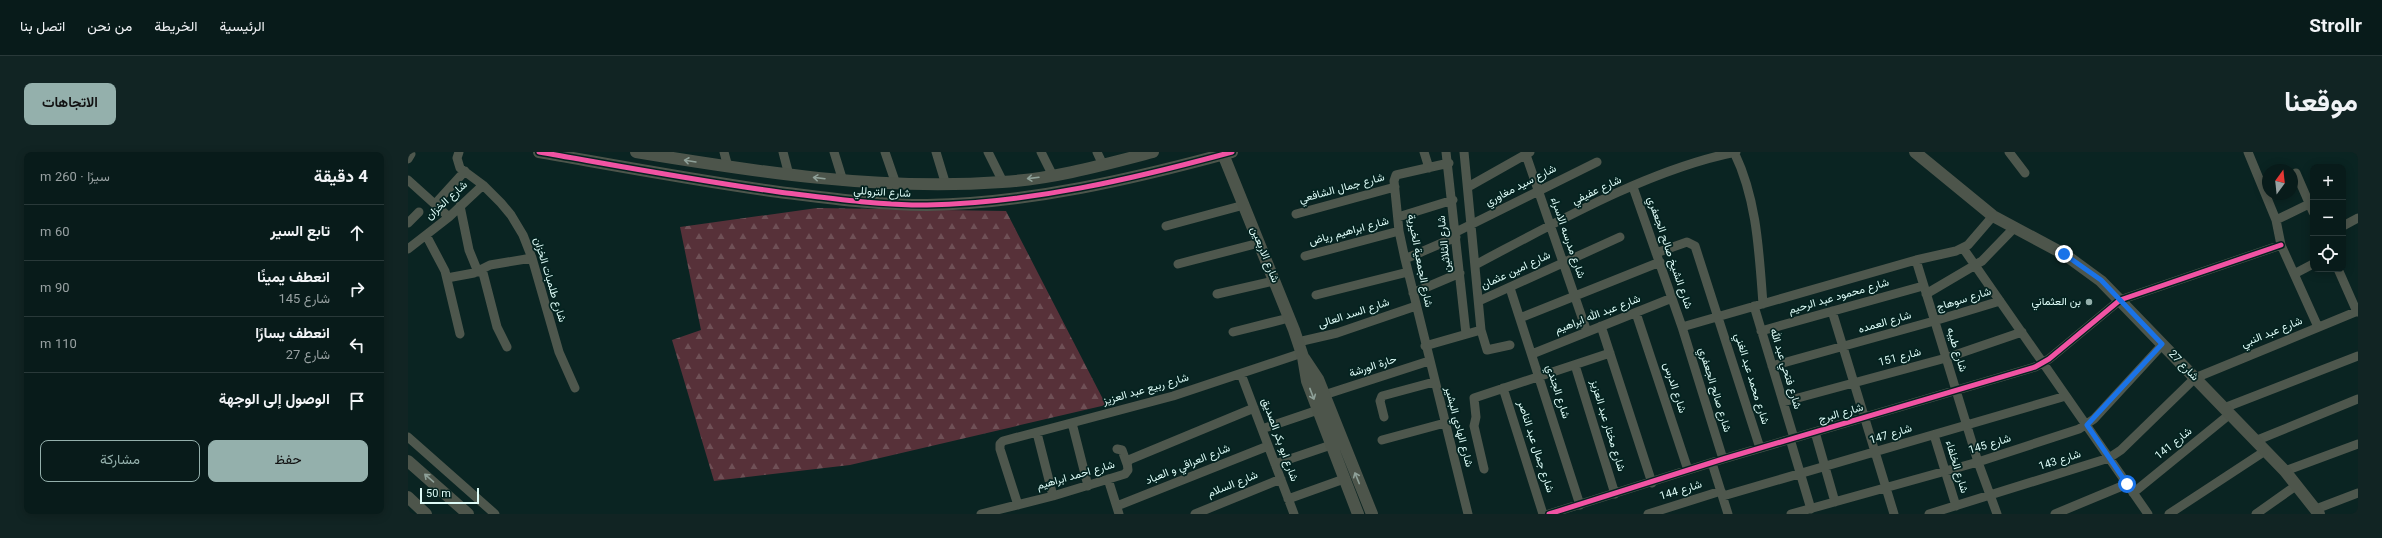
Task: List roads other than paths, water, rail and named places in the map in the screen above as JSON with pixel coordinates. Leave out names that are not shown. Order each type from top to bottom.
[{"type":"street","points":[[435,204],[464,171],[458,163],[460,152]]},
{"type":"street","name":"شارع التروللي","points":[[539,152],[723,184],[873,203],[925,205],[978,203],[1077,188],[1145,174],[1228,153]]},
{"type":"street","name":"شارع التروللي","points":[[636,152],[789,175],[843,181],[896,184],[1003,182],[1053,176],[1103,165],[1139,154],[1153,152]]},
{"type":"street","points":[[724,152],[728,167]]},
{"type":"street","points":[[783,152],[789,175]]},
{"type":"street","points":[[834,152],[843,181]]},
{"type":"street","points":[[885,152],[896,184]]},
{"type":"street","points":[[936,152],[946,184]]},
{"type":"street","points":[[988,152],[1003,182]]},
{"type":"street","points":[[1041,152],[1053,176]]},
{"type":"street","points":[[1097,152],[1103,165]]},
{"type":"street","points":[[1424,152],[1429,168],[1449,163]]},
{"type":"street","name":"شارع الثلاثين","points":[[1446,152],[1449,163],[1466,334]]},
{"type":"street","points":[[1464,152],[1481,330],[1487,350],[1510,345]]},
{"type":"street","points":[[1734,152],[1745,175],[1751,199],[1764,304]]},
{"type":"street","name":"شارع عفيفي","points":[[1475,265],[1550,226],[1633,187],[1693,164],[1734,152]]},
{"type":"street","name":"شارع 27","points":[[1915,152],[1993,216],[2085,268],[2120,300],[2285,471],[2318,512]]},
{"type":"street","points":[[2248,152],[2276,220],[2281,245],[2318,327]]},
{"type":"street","name":"شارع الاربعين","points":[[1228,153],[1244,205],[1301,351],[1306,378],[1358,514]]},
{"type":"street","points":[[1468,187],[1527,153]]},
{"type":"street","name":"شارع مدرسه الاسراء","points":[[1527,153],[1562,262],[1587,332]]},
{"type":"street","points":[[2014,154],[2025,173]]},
{"type":"street","name":"شارع سيد مغاوري","points":[[1405,259],[1456,234],[1472,224],[1538,190],[1597,162]]},
{"type":"street","name":"شارع جمال الشافعي","points":[[1296,214],[1394,184],[1396,175],[1429,168]]},
{"type":"street","name":"شارع طلمبات الخزان","points":[[464,171],[482,184],[512,216],[532,258],[551,329],[575,388]]},
{"type":"street","points":[[1071,172],[1077,188]]},
{"type":"street","points":[[2298,178],[2310,206]]},
{"type":"street","points":[[408,180],[449,217]]},
{"type":"street","name":"شارع الخزان","points":[[410,246],[449,217],[482,184]]},
{"type":"street","name":"شارع الجمعية الخيرية","points":[[1394,184],[1399,231],[1425,346]]},
{"type":"street","name":"شارع الشيخ صالح الجعفري","points":[[1633,187],[1682,327]]},
{"type":"street","points":[[1398,217],[1453,200]]},
{"type":"street","points":[[1166,226],[1244,205]]},
{"type":"street","points":[[460,206],[469,250],[480,270],[497,327],[507,347]]},
{"type":"street","points":[[2276,220],[2310,208]]},
{"type":"street","points":[[408,223],[419,212]]},
{"type":"street","points":[[1682,327],[1963,248],[1993,216]]},
{"type":"street","points":[[2346,224],[2358,218]]},
{"type":"street","name":"شارع محمود عبد الرحيم","points":[[1761,331],[1832,311],[1925,290],[1976,266],[2014,228]]},
{"type":"street","name":"شارع ابراهيم رياض","points":[[1305,256],[1399,231]]},
{"type":"street","points":[[426,235],[447,278],[460,334]]},
{"type":"street","name":"شارع امين عثمان","points":[[1478,301],[1510,288],[1562,262],[1620,237]]},
{"type":"street","points":[[1178,264],[1259,242]]},
{"type":"street","name":"شارع محمد عبد الغني","points":[[1656,253],[1687,242],[1693,244],[1719,317],[1760,448]]},
{"type":"street","points":[[2120,300],[2281,245]]},
{"type":"street","points":[[1963,248],[2087,425],[2147,514]]},
{"type":"street","points":[[447,278],[480,270],[490,264],[532,258]]},
{"type":"street","name":"شارع طيبه","points":[[1916,260],[1978,462],[1997,514]]},
{"type":"street","points":[[1520,318],[1660,262]]},
{"type":"street","points":[[2294,274],[2310,266]]},
{"type":"street","points":[[1316,295],[1408,272]]},
{"type":"street","points":[[2339,272],[2357,311]]},
{"type":"street","points":[[1413,293],[1460,273]]},
{"type":"street","points":[[1217,294],[1274,281]]},
{"type":"street","name":"شارع الجندي","points":[[1510,288],[1540,376],[1580,505]]},
{"type":"street","name":"شارع عبد الله ابراهيم","points":[[1532,354],[1672,298]]},
{"type":"street","name":"شارع البرج","points":[[1549,514],[1792,438],[1956,392],[2043,363],[2120,300]]},
{"type":"street","name":"شارع سوهاج","points":[[1934,321],[2000,301]]},
{"type":"street","name":"شارع السد العالى","points":[[1301,351],[1337,334],[1416,306]]},
{"type":"street","name":"شارع فتحي عبد الله","points":[[1754,306],[1783,402],[1811,508]]},
{"type":"street","points":[[1832,311],[1894,514]]},
{"type":"street","name":"شارع عبد النبي","points":[[2195,378],[2357,311]]},
{"type":"street","name":"شارع الدرس","points":[[1636,313],[1688,470]]},
{"type":"street","points":[[1233,332],[1289,318]]},
{"type":"street","name":"شارع العمده","points":[[1772,366],[1934,321]]},
{"type":"street","points":[[1601,326],[1652,483]]},
{"type":"street","name":"شارع صالح الجعفري","points":[[1682,327],[1723,459]]},
{"type":"street","points":[[1425,346],[1481,330]]},
{"type":"street","name":"شارع 151","points":[[1783,402],[1946,358],[2022,332]]},
{"type":"street","name":"شارع 145","points":[[1791,514],[1978,462],[2087,425],[2162,344]]},
{"type":"street","name":"شارع الهادي البشير","points":[[1425,346],[1468,514]]},
{"type":"street","name":"شارع الاربعين","points":[[1301,351],[1318,379],[1372,514]]},
{"type":"street","name":"شارع ربيع عبد العزيز","points":[[1018,505],[1000,449],[1000,444],[1004,441],[1173,396],[1241,374],[1301,351]]},
{"type":"street","points":[[1484,469],[1474,426],[1476,417],[1473,401],[1475,397],[1610,353]]},
{"type":"street","name":"شارع 141","points":[[2133,493],[2227,411],[2358,356]]},
{"type":"street","name":"حارة الورشة","points":[[1324,395],[1429,361]]},
{"type":"street","name":"شارع مختار عبد العزيز","points":[[1575,365],[1615,494]]},
{"type":"street","name":"شارع ابو بكر الصديق","points":[[1241,374],[1294,514]]},
{"type":"street","name":"شارع 143","points":[[1929,514],[2109,458],[2121,450],[2195,378]]},
{"type":"street","points":[[1384,417],[1380,401],[1382,396],[1434,382]]},
{"type":"street","name":"شارع جمال عبد الناصر","points":[[1503,388],[1549,514]]},
{"type":"street","name":"شارع 147","points":[[1722,494],[1801,474],[2066,396]]},
{"type":"street","points":[[2255,441],[2358,399]]},
{"type":"street","name":"شارع احمد ابراهيم","points":[[981,514],[1000,512],[1018,505],[1088,486],[1126,473],[1127,464],[1131,459],[1254,408]]},
{"type":"street","points":[[1262,429],[1318,410]]},
{"type":"street","points":[[1382,440],[1445,423]]},
{"type":"street","points":[[1072,424],[1088,486]]},
{"type":"street","points":[[1815,432],[1835,502]]},
{"type":"street","points":[[1037,433],[1053,496]]},
{"type":"street","name":"شارع الخلفاء","points":[[1934,435],[1945,471],[1963,514]]},
{"type":"street","points":[[408,437],[495,514]]},
{"type":"street","points":[[2285,471],[2358,444]]},
{"type":"street","points":[[1275,464],[1331,445]]},
{"type":"street","name":"شارع العراقي و العباد","points":[[1117,512],[1268,446]]},
{"type":"street","points":[[1117,449],[1122,450],[1127,464]]},
{"type":"street","points":[[2169,514],[2265,451]]},
{"type":"street","points":[[408,461],[468,514]]},
{"type":"street","points":[[1712,462],[1728,514]]},
{"type":"street","points":[[1108,479],[1117,512]]},
{"type":"street","name":"شارع السلام","points":[[1195,514],[1280,479]]},
{"type":"street","points":[[1288,499],[1344,480]]},
{"type":"street","points":[[2055,514],[2127,484]]},
{"type":"street","points":[[2256,514],[2297,485]]},
{"type":"street","points":[[2318,512],[2358,493]]},
{"type":"street","name":"شارع 144","points":[[1650,514],[1722,494]]},
{"type":"street","points":[[408,497],[426,514]]},
{"type":"place","name":"بن العثماني","points":[[2089,302]]}]
